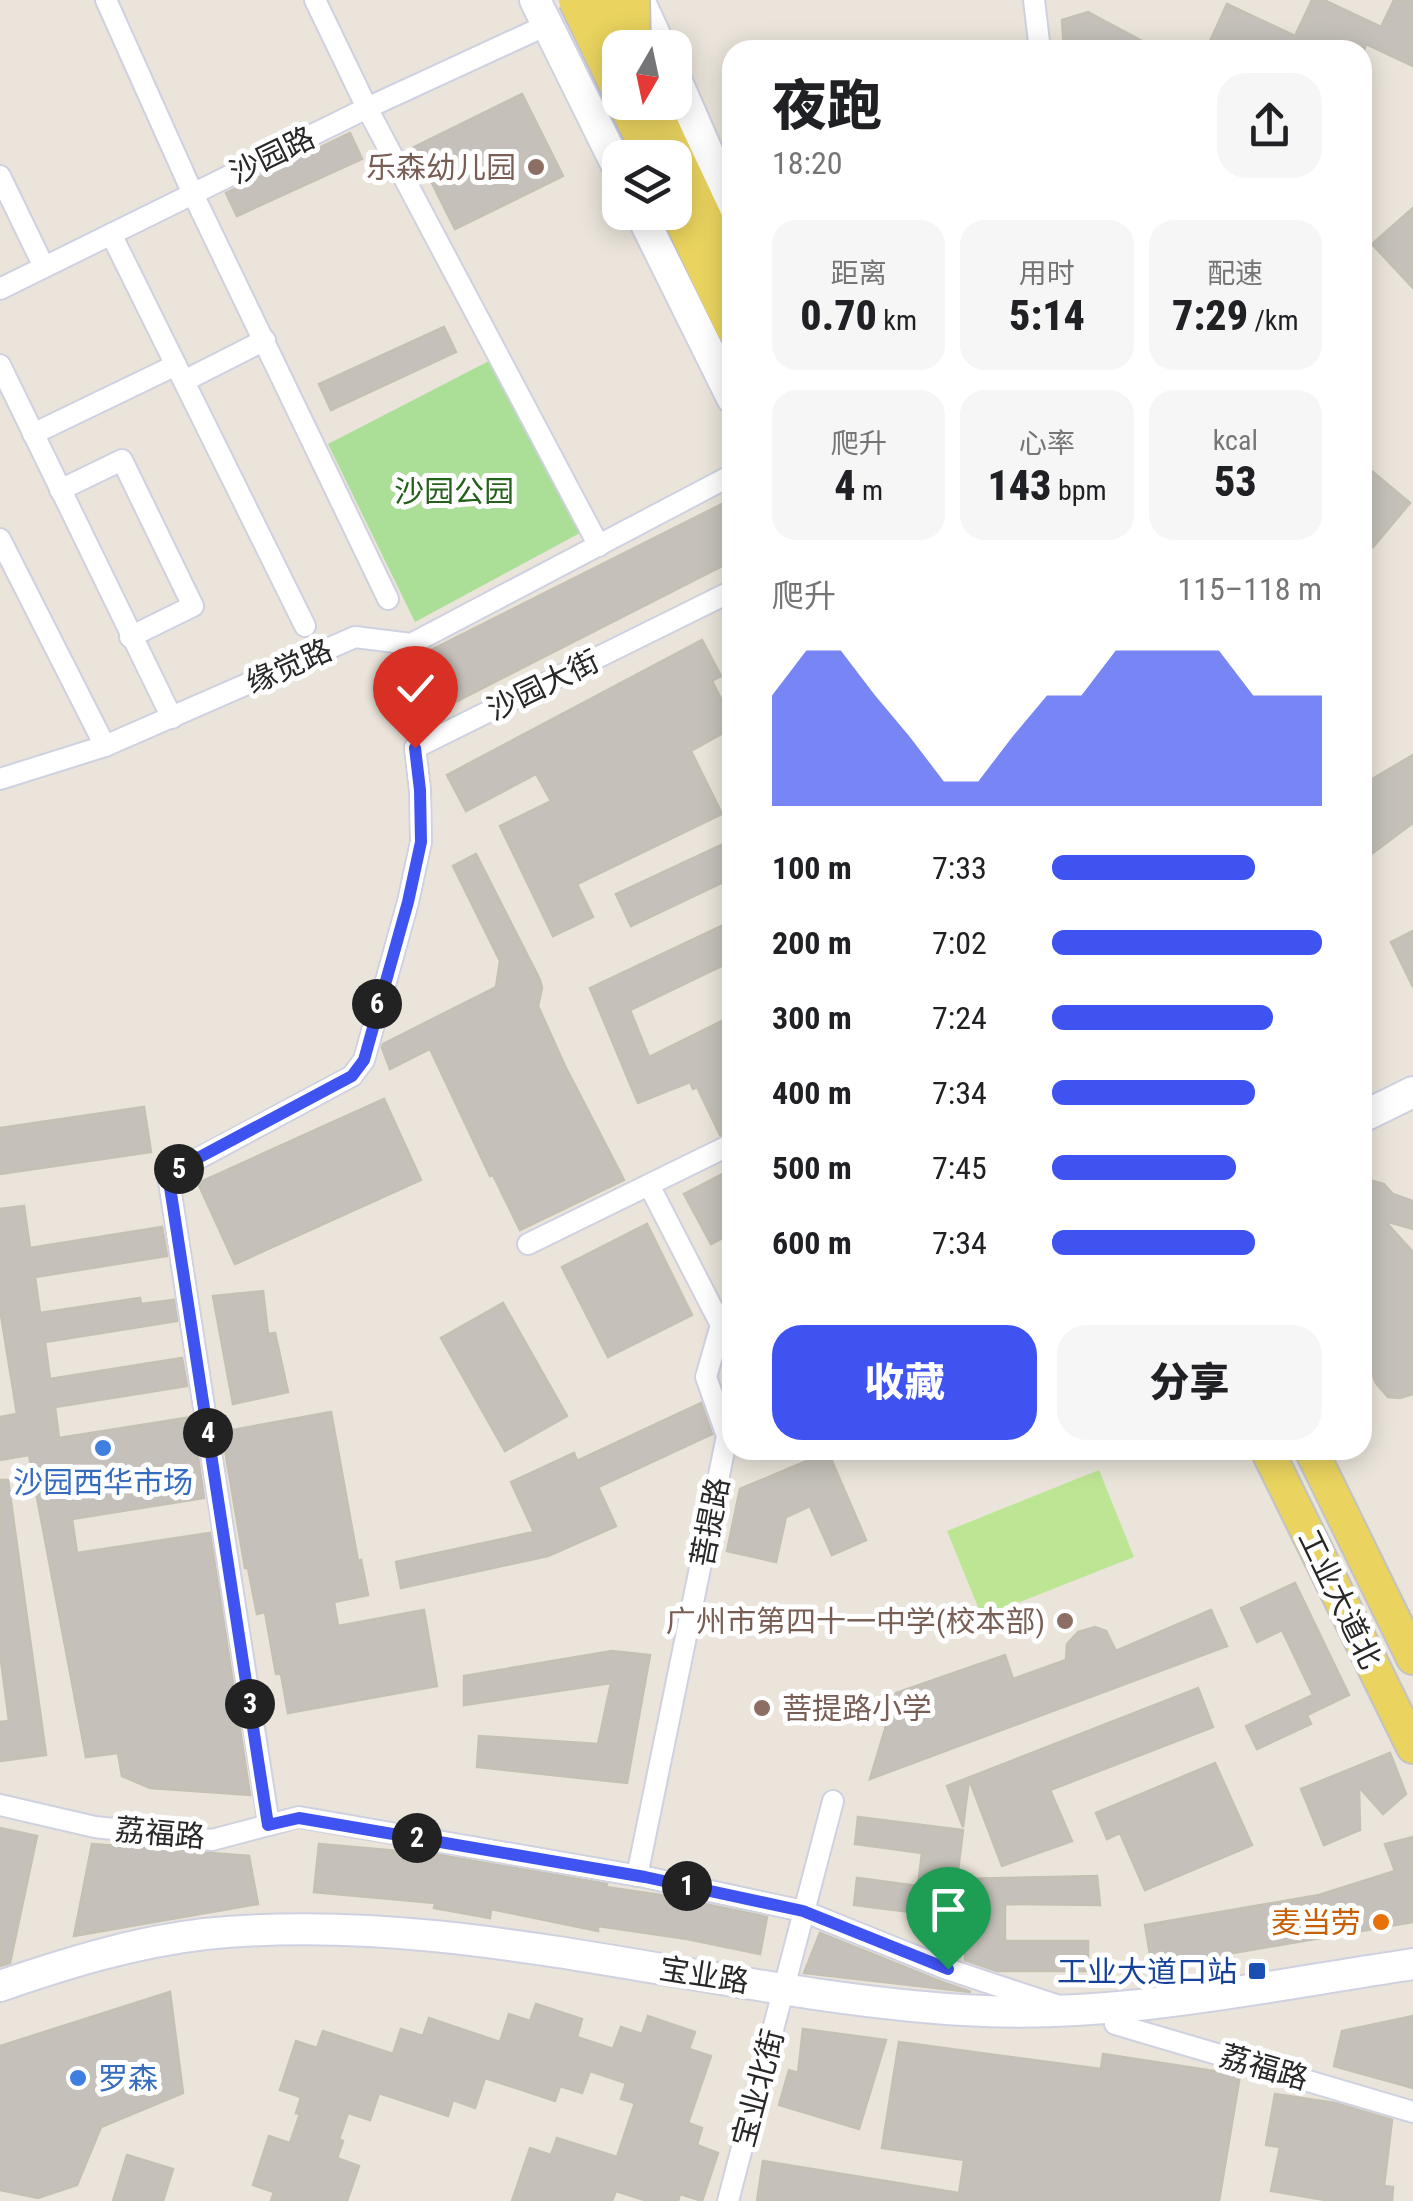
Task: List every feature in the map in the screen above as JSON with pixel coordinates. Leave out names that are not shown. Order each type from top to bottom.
[{"type":"main road","points":[[575,0],[602,56]]},
{"type":"main road","points":[[601,0],[615,30]]},
{"type":"main road","points":[[541,12],[604,140]]},
{"type":"main road","points":[[563,58],[572,40],[599,22],[612,18],[643,23]]},
{"type":"main road","points":[[692,116],[722,185]]},
{"type":"main road","points":[[659,120],[722,253]]},
{"type":"main road","points":[[649,230],[722,378]]},
{"type":"main road","points":[[685,230],[722,307]]},
{"type":"main road","points":[[1372,1112],[1413,1092]]},
{"type":"main road","name":"工业大道北","points":[[1272,1460],[1413,1746]]},
{"type":"main road","name":"工业大道北","points":[[1316,1460],[1413,1658]]},
{"type":"main road","name":"宝业路","points":[[0,1986],[96,1955],[167,1940],[326,1929],[456,1939],[964,2027],[1026,2030],[1115,2024],[1413,1983]]},
{"type":"main road","name":"宝业路","points":[[0,2006],[133,1966],[204,1953],[308,1946],[435,1955],[782,1995],[1008,2013],[1074,2010],[1413,1964]]},
{"type":"street","points":[[106,0],[193,194],[388,599]]},
{"type":"street","points":[[315,0],[367,108],[599,546]]},
{"type":"street","points":[[1034,0],[1039,40]]},
{"type":"street","name":"沙园路","points":[[0,289],[367,108],[541,12]]},
{"type":"street","points":[[0,176],[44,267]]},
{"type":"street","points":[[111,234],[305,626]]},
{"type":"street","points":[[34,434],[265,340]]},
{"type":"street","points":[[0,365],[172,718]]},
{"type":"street","points":[[60,490],[122,460],[193,606],[130,637]]},
{"type":"street","name":"缘觉路","points":[[0,779],[104,746],[356,637],[411,644],[722,480]]},
{"type":"street","points":[[0,539],[104,746]]},
{"type":"street","name":"沙园大街","points":[[268,1825],[168,1174],[352,1076],[364,1060],[421,842],[415,748],[722,596]]},
{"type":"street","points":[[528,1244],[722,1149]]},
{"type":"street","name":"菩提路","points":[[650,1185],[721,1325],[706,1376],[722,1422]]},
{"type":"street","name":"菩提路","points":[[637,1876],[722,1460]]},
{"type":"street","name":"宝业北街","points":[[728,2201],[833,1801]]},
{"type":"street","name":"荔福路","points":[[0,1805],[95,1827],[212,1840],[299,1818],[637,1876],[803,1911],[948,1969],[1074,2010]]},
{"type":"street","name":"荔福路","points":[[1115,2024],[1413,2112]]},
{"type":"green space","name":"沙园公园","points":[[491,360],[580,533],[415,622],[328,444]]},
{"type":"green space","points":[[1099,1470],[1134,1557],[982,1617],[947,1531]]},
{"type":"building","points":[[1312,0],[1324,0],[1381,27],[1394,0],[1413,0],[1413,66],[1372,47],[1372,40],[1211,40],[1227,4],[1295,36]]},
{"type":"building","points":[[1088,12],[1140,40],[1063,40],[1062,20]]},
{"type":"building","points":[[522,94],[563,176],[455,229],[414,147]]},
{"type":"building","points":[[350,133],[362,159],[237,216],[226,193]]},
{"type":"building","points":[[1413,208],[1413,288],[1372,244]]},
{"type":"building","points":[[444,327],[456,352],[331,410],[319,384]]},
{"type":"building","points":[[1372,471],[1410,503],[1372,546]]},
{"type":"building","points":[[722,504],[722,566],[420,720],[397,667]]},
{"type":"building","points":[[702,640],[721,676],[712,681],[722,700],[722,734],[691,751],[722,814],[577,884],[593,917],[553,936],[500,826],[551,801],[536,774],[466,811],[447,775]]},
{"type":"building","points":[[1413,755],[1413,823],[1372,854],[1372,779]]},
{"type":"building","points":[[722,845],[722,883],[631,926],[616,894]]},
{"type":"building","points":[[476,854],[540,980],[538,1006],[565,1066],[624,1180],[520,1230],[430,1049],[390,1069],[382,1048],[383,1044],[496,987],[500,961],[453,866]]},
{"type":"building","points":[[722,926],[722,966],[630,1010],[649,1057],[722,1021],[722,1134],[697,1087],[693,1089],[690,1082],[638,1103],[590,988]]},
{"type":"building","points":[[1413,931],[1413,987],[1391,942]]},
{"type":"building","points":[[384,1099],[421,1180],[235,1264],[198,1183]]},
{"type":"building","points":[[144,1107],[151,1152],[0,1174],[0,1128]]},
{"type":"building","points":[[722,1174],[722,1238],[711,1244],[684,1194]]},
{"type":"building","points":[[1372,1181],[1413,1201],[1413,1229],[1385,1221],[1413,1252],[1413,1394],[1388,1397],[1372,1373]]},
{"type":"building","points":[[24,1206],[30,1248],[162,1227],[167,1256],[35,1277],[40,1313],[140,1298],[141,1304],[174,1300],[177,1321],[45,1342],[50,1379],[182,1358],[187,1386],[55,1407],[59,1438],[192,1417],[204,1498],[72,1519],[77,1553],[210,1533],[250,1795],[150,1788],[122,1776],[118,1753],[86,1757],[29,1455],[0,1460],[0,1417],[17,1414],[0,1309],[0,1209]]},
{"type":"building","points":[[647,1224],[692,1315],[608,1357],[562,1267]]},
{"type":"building","points":[[263,1291],[268,1334],[275,1333],[288,1392],[233,1404],[213,1296]]},
{"type":"building","points":[[503,1303],[567,1416],[505,1451],[441,1338]]},
{"type":"building","points":[[701,1403],[712,1434],[598,1487],[616,1526],[548,1556],[401,1588],[396,1562],[534,1532],[511,1482],[574,1453],[577,1461]]},
{"type":"building","points":[[331,1412],[358,1561],[361,1560],[368,1595],[334,1602],[338,1626],[424,1610],[437,1686],[288,1713],[281,1674],[276,1674],[265,1612],[257,1614],[245,1568],[222,1432]]},
{"type":"building","points":[[809,1460],[831,1460],[866,1540],[832,1555],[810,1506],[786,1517],[776,1562],[727,1551],[740,1489]]},
{"type":"building","points":[[0,1480],[8,1480],[46,1755],[0,1761],[0,1722],[9,1721],[0,1653]]},
{"type":"building","points":[[1295,1583],[1349,1695],[1307,1715],[1311,1724],[1257,1749],[1246,1726],[1313,1695],[1282,1630],[1257,1642],[1241,1608]]},
{"type":"building","points":[[1211,1610],[1227,1646],[870,1779],[896,1693],[1005,1655],[1013,1679],[1066,1660],[1067,1644],[1078,1632],[1095,1627],[1106,1631],[1116,1651]]},
{"type":"building","points":[[612,1651],[650,1655],[627,1783],[477,1767],[479,1736],[598,1744],[611,1683],[464,1705],[464,1676]]},
{"type":"building","points":[[1198,1688],[1213,1727],[1050,1790],[1072,1841],[1002,1866],[969,1779],[963,1827],[947,1786]]},
{"type":"building","points":[[1390,1753],[1406,1794],[1383,1814],[1359,1787],[1360,1830],[1324,1845],[1301,1789]]},
{"type":"building","points":[[1215,1763],[1252,1845],[1145,1890],[1120,1833],[1107,1839],[1096,1813]]},
{"type":"building","points":[[858,1817],[963,1830],[957,1879],[1097,1876],[1100,1905],[1005,1904],[1005,1941],[1088,1941],[1088,1971],[997,1971],[965,1960],[966,1919],[854,1905],[857,1878],[918,1886],[922,1853],[855,1844]]},
{"type":"building","points":[[0,1828],[37,1836],[10,1963],[0,1966]]},
{"type":"building","points":[[1413,1837],[1413,1922],[1152,1967],[1145,1925],[1319,1895],[1395,1871],[1385,1844]]},
{"type":"building","points":[[92,1844],[249,1856],[258,1904],[74,1936]]},
{"type":"building","points":[[319,1844],[434,1854],[767,1917],[760,1954],[598,1926],[598,1931],[491,1909],[490,1918],[434,1908],[435,1903],[314,1892]]},
{"type":"building","points":[[820,1933],[942,1982],[971,1992],[804,1973]]},
{"type":"building","points":[[170,1992],[183,2093],[101,2127],[77,2185],[38,2198],[0,2190],[0,2046]]},
{"type":"building","points":[[536,2004],[582,2019],[577,2037],[613,2049],[621,2027],[642,2034],[648,2016],[695,2032],[689,2049],[711,2056],[688,2123],[702,2128],[697,2145],[718,2153],[702,2201],[680,2194],[678,2201],[647,2201],[616,2191],[612,2201],[512,2201],[530,2148],[551,2155],[557,2138],[617,2157],[635,2103],[621,2099],[626,2083],[590,2071],[582,2093],[560,2086],[555,2101],[485,2078],[475,2108],[453,2100],[448,2116],[379,2093],[370,2120],[348,2113],[339,2139],[343,2141],[337,2158],[359,2166],[347,2201],[271,2201],[274,2192],[253,2185],[269,2136],[290,2143],[300,2114],[296,2113],[301,2097],[280,2090],[296,2041],[317,2048],[323,2031],[393,2054],[401,2029],[423,2036],[429,2018],[500,2042],[509,2014],[530,2021]]},
{"type":"building","points":[[1413,2016],[1413,2088],[1334,2066],[1342,2031]]},
{"type":"building","points":[[803,2029],[886,2040],[859,2129],[779,2105],[789,2070],[798,2073]]},
{"type":"building","points":[[899,2042],[1101,2069],[1103,2054],[1240,2075],[1219,2201],[958,2201],[964,2160],[882,2148]]},
{"type":"building","points":[[1275,2094],[1335,2103],[1392,2120],[1384,2186],[1393,2187],[1392,2201],[1331,2201],[1271,2191],[1280,2147],[1266,2145]]},
{"type":"building","points":[[127,2155],[173,2169],[163,2201],[113,2201]]},
{"type":"building","points":[[763,2161],[959,2193],[958,2201],[757,2201]]},
{"type":"place","name":"乐森幼儿园","points":[[536,167]]},
{"type":"place","name":"沙园西华市场","points":[[103,1448]]},
{"type":"place","name":"广州市第四十一中学(校本部)","points":[[1065,1621]]},
{"type":"place","name":"菩提路小学","points":[[762,1708]]},
{"type":"place","name":"麦当劳","points":[[1381,1922]]},
{"type":"place","name":"工业大道口站","points":[[1257,1971]]},
{"type":"place","name":"罗森","points":[[78,2078]]},
{"type":"route","points":[[415,748],[421,842],[364,1060],[352,1076],[168,1174],[268,1825],[299,1818],[645,1877],[803,1911],[948,1969]]}]
